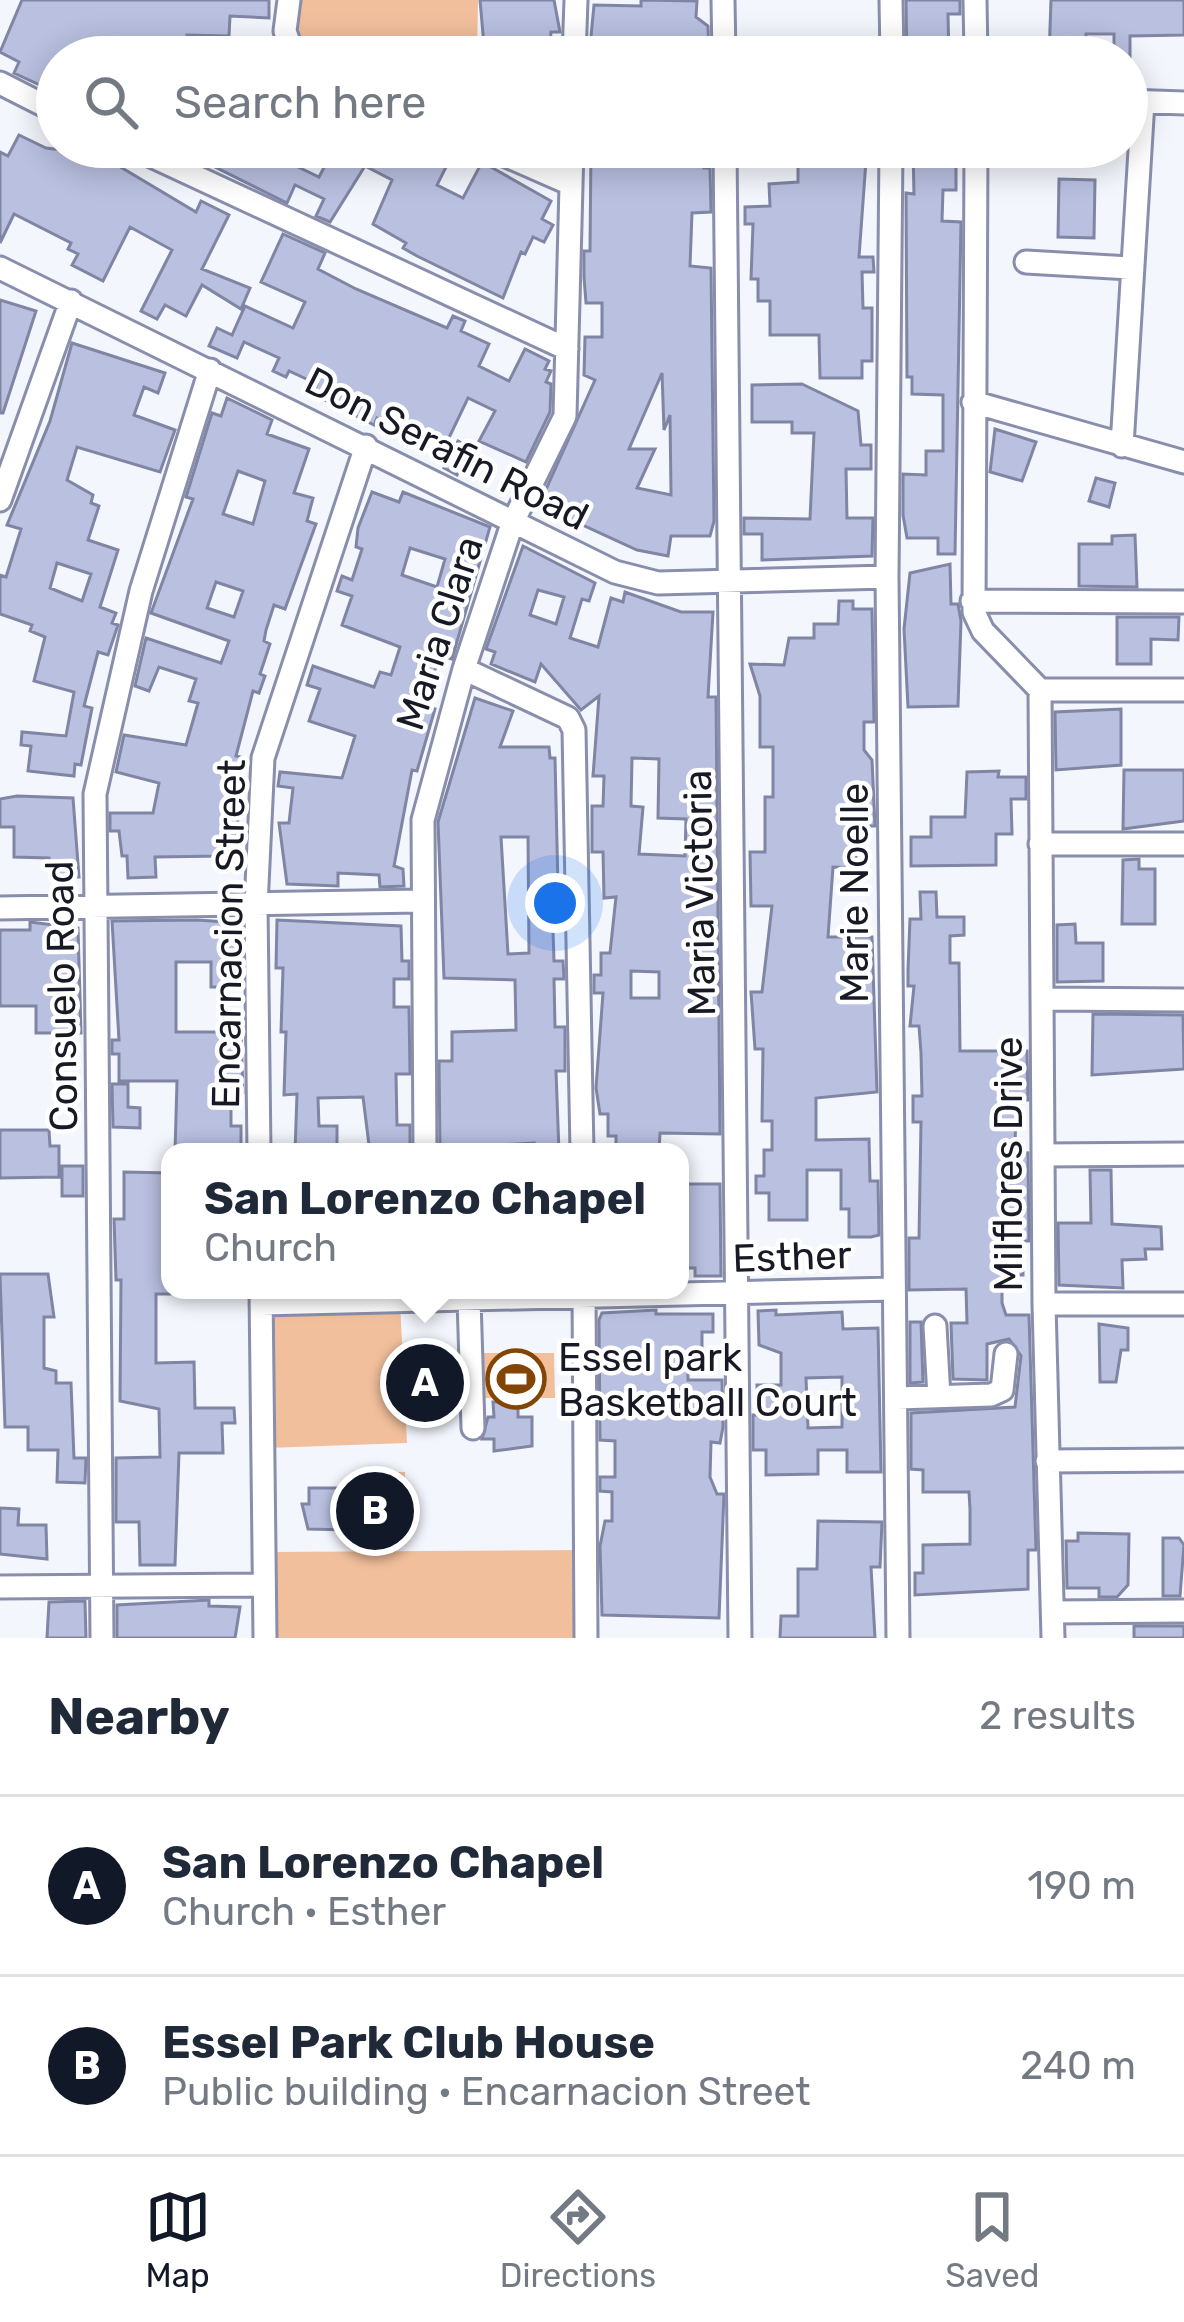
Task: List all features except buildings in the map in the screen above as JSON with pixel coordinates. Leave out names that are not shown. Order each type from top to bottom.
[{"type":"street","points":[[287,36],[289,0]]},
{"type":"street","points":[[575,36],[576,0]]},
{"type":"street","points":[[724,0],[724,36]]},
{"type":"street","points":[[891,0],[892,36]]},
{"type":"street","points":[[975,0],[976,36]]},
{"type":"street","points":[[3,92],[36,104]]},
{"type":"street","points":[[1148,102],[1184,103]]},
{"type":"street","points":[[178,168],[567,349]]},
{"type":"street","points":[[535,168],[571,184]]},
{"type":"street","name":"Maria Clara","points":[[425,1143],[420,901],[431,778],[512,524],[565,416],[571,168]]},
{"type":"street","name":"Maria Victoria","points":[[725,168],[740,1638]]},
{"type":"street","name":"Marie Noelle","points":[[890,168],[887,577],[898,1638]]},
{"type":"street","points":[[976,168],[972,601],[983,631],[1040,690],[1184,690]]},
{"type":"street","points":[[1123,446],[1133,168]]},
{"type":"street","points":[[1026,262],[1130,268]]},
{"type":"street","name":"Don Serafin Road","points":[[0,268],[615,572],[658,583],[887,577]]},
{"type":"street","points":[[0,500],[71,301]]},
{"type":"street","name":"Consuelo Road","points":[[102,1638],[95,794],[141,591],[211,370]]},
{"type":"street","points":[[973,402],[1184,462]]},
{"type":"street","name":"Encarnacion Street","points":[[259,1143],[256,906],[263,758],[367,446]]},
{"type":"street","points":[[972,601],[1184,602]]},
{"type":"street","points":[[464,669],[568,718],[574,730],[582,1143]]},
{"type":"street","name":"Milflores Drive","points":[[1040,690],[1044,1304],[1053,1638]]},
{"type":"street","points":[[1040,844],[1184,844]]},
{"type":"street","points":[[0,908],[420,901]]},
{"type":"street","points":[[1043,999],[1184,1000]]},
{"type":"street","points":[[1043,1155],[1184,1154]]},
{"type":"street","name":"Esther","points":[[689,1294],[893,1289]]},
{"type":"street","points":[[261,1299],[265,1638]]},
{"type":"street","points":[[469,1299],[472,1428]]},
{"type":"street","points":[[584,1299],[586,1638]]},
{"type":"street","points":[[1044,1304],[1184,1304]]},
{"type":"street","points":[[935,1326],[939,1397]]},
{"type":"street","points":[[897,1398],[1001,1390],[1006,1354]]},
{"type":"street","points":[[1047,1461],[1184,1460]]},
{"type":"street","points":[[0,1587],[264,1586]]},
{"type":"street","points":[[1053,1612],[1184,1611]]},
{"type":"shaded area","points":[[293,0],[478,0],[477,36],[293,36]]},
{"type":"shaded area","points":[[400,1302],[407,1443],[267,1448],[264,1306]]},
{"type":"shaded area","points":[[480,1353],[554,1353],[555,1398],[480,1398]]},
{"type":"shaded area","points":[[355,1472],[405,1472],[405,1544],[356,1544]]},
{"type":"shaded area","points":[[582,1550],[582,1638],[270,1638],[270,1552]]},
{"type":"place","name":"Essel park Basketball Court","points":[[516,1379]]},
{"type":"place","name":"San Lorenzo Chapel","points":[[425,1383]]},
{"type":"place","name":"Essel Park Club House","points":[[375,1511]]}]
